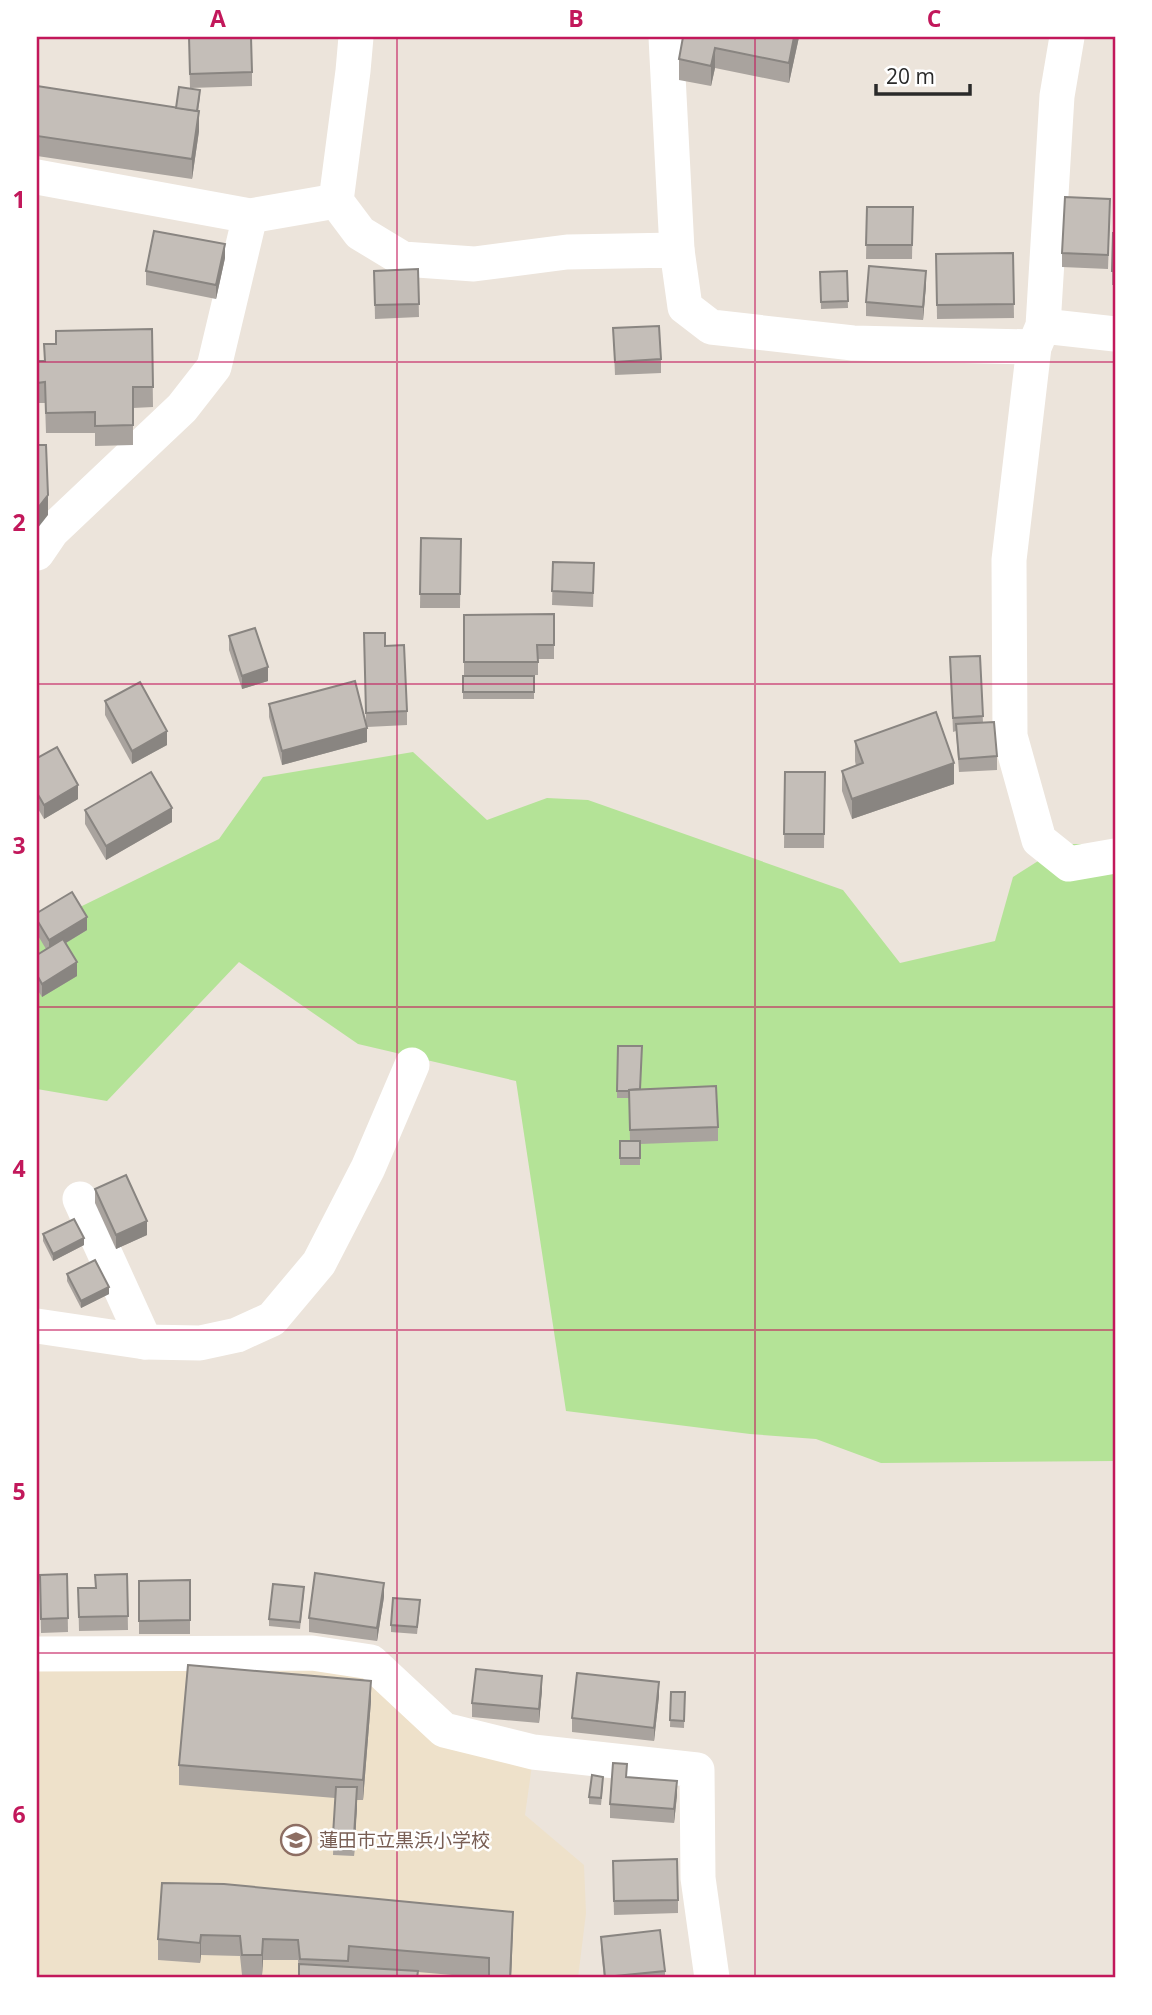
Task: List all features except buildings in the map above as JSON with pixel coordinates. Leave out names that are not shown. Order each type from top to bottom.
[{"type":"street","points":[[356,37],[336,201],[360,233],[403,259],[474,264],[567,252],[677,250]]},
{"type":"street","points":[[666,37],[677,250],[685,307],[710,327],[853,343],[1115,334]]},
{"type":"street","points":[[1067,37],[1057,96],[1038,337],[1009,560],[1010,736],[1039,840],[1069,864],[1115,856]]},
{"type":"street","points":[[37,177],[250,216],[336,201]]},
{"type":"street","points":[[37,553],[52,531],[182,408],[214,367],[250,216]]},
{"type":"street","points":[[37,1326],[145,1342],[200,1343],[237,1335],[272,1319],[319,1263],[368,1168],[412,1065]]},
{"type":"street","points":[[80,1199],[145,1342]]},
{"type":"street","points":[[37,1654],[312,1653],[371,1662],[444,1730],[533,1752],[697,1770],[698,1878],[712,1978]]},
{"type":"shaded area","name":"蓮田市立黒浜小学校","points":[[37,1661],[365,1668],[533,1758],[525,1815],[584,1865],[586,1913],[578,1978],[37,1978]]},
{"type":"green space","points":[[413,752],[487,820],[547,798],[588,800],[843,890],[900,963],[995,941],[1013,877],[1065,844],[1115,844],[1115,1461],[881,1463],[816,1439],[750,1434],[566,1411],[516,1081],[358,1044],[239,962],[107,1101],[37,1089],[37,928],[219,839],[263,777]]},
{"type":"place","name":"蓮田市立黒浜小学校","points":[[296,1840]]}]
